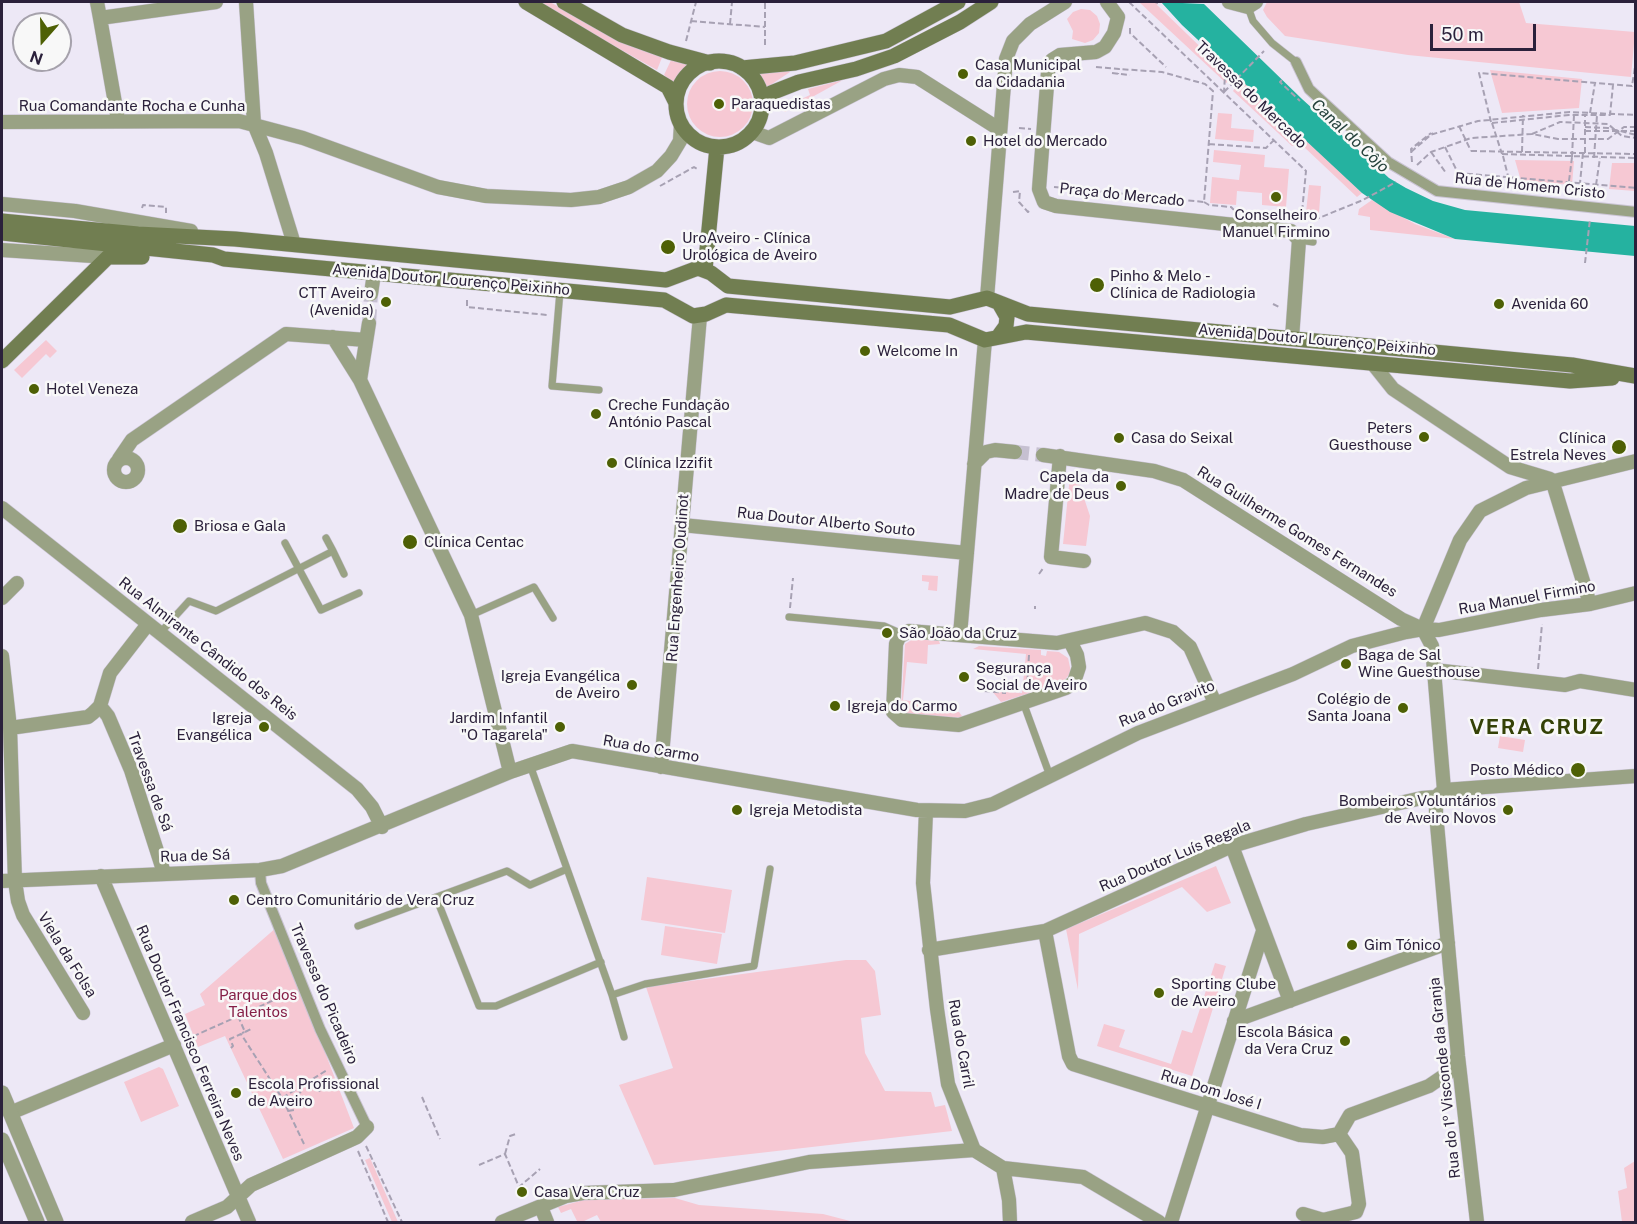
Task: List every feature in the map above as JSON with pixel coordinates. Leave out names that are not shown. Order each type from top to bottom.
[{"type":"main road","points":[[526,2],[668,87],[676,104],[681,124],[690,136],[703,144],[717,147],[742,141],[752,132],[761,114],[762,104],[757,84],[742,68]]},
{"type":"main road","points":[[564,2],[622,34],[669,52],[710,63]]},
{"type":"main road","points":[[676,104],[679,90],[686,77],[697,68],[710,63],[721,61],[742,68],[795,63],[876,44],[907,31],[958,2]]},
{"type":"main road","points":[[762,104],[771,93],[799,82],[856,69],[894,56],[960,22],[991,2]]},
{"type":"main road","points":[[705,314],[720,299],[721,291],[710,273],[717,147]]},
{"type":"main road","name":"Avenida Doutor Lourenço Peixinho","points":[[2,222],[294,244],[666,280],[680,276],[691,269],[710,273]]},
{"type":"main road","name":"Avenida Doutor Lourenço Peixinho","points":[[2,233],[213,255],[224,259],[664,300],[677,305],[687,314],[705,314]]},
{"type":"main road","points":[[2,361],[108,257]]},
{"type":"main road","name":"Avenida Doutor Lourenço Peixinho","points":[[108,257],[212,262],[224,259]]},
{"type":"main road","points":[[705,314],[726,305],[949,326],[991,338],[1007,322],[1006,313],[987,301],[950,307],[728,286],[710,273]]},
{"type":"main road","points":[[677,305],[673,290],[680,276]]},
{"type":"main road","points":[[970,333],[965,316],[987,301]]},
{"type":"main road","name":"Avenida Doutor Lourenço Peixinho","points":[[987,301],[1028,314],[1572,365],[1635,376]]},
{"type":"main road","name":"Avenida Doutor Lourenço Peixinho","points":[[991,338],[1026,332],[1570,381],[1635,376]]},
{"type":"street","points":[[97,2],[118,120]]},
{"type":"street","points":[[100,18],[216,2]]},
{"type":"street","points":[[246,2],[254,124],[266,153],[294,244]]},
{"type":"street","points":[[987,301],[1006,59],[1013,41],[1030,24],[1065,2]]},
{"type":"street","name":"Praça do Mercado","points":[[1107,2],[1118,17],[1114,33],[1105,46],[1096,52],[1060,55],[1052,60],[1047,72],[1039,189],[1044,202],[1056,206],[1278,228],[1291,231],[1306,241]]},
{"type":"street","points":[[1229,2],[1252,4]]},
{"type":"street","name":"Rua de Homem Cristo","points":[[1296,62],[1309,89],[1388,162],[1402,178],[1437,191],[1461,195],[1635,212]]},
{"type":"street","points":[[752,132],[769,138],[884,79],[899,75],[917,77],[999,129]]},
{"type":"street","name":"Rua Comandante Rocha e Cunha","points":[[2,122],[239,121],[303,138],[438,187],[486,196],[571,200],[599,196],[629,187],[657,171],[671,156],[680,141],[681,124]]},
{"type":"street","name":"Avenida Doutor Lourenço Peixinho","points":[[2,204],[75,211],[235,239]]},
{"type":"street","points":[[1292,338],[1306,241]]},
{"type":"street","name":"Avenida Doutor Lourenço Peixinho","points":[[2,250],[108,257]]},
{"type":"street","points":[[372,294],[374,273]]},
{"type":"street","name":"Rua Engenheiro Oudinot","points":[[661,767],[682,525],[705,314]]},
{"type":"street","points":[[360,380],[369,323]]},
{"type":"street","points":[[132,440],[134,460],[138,467],[137,475],[132,481],[124,482],[114,475],[114,466],[132,440],[286,334],[366,340]]},
{"type":"street","points":[[333,337],[360,380],[471,615],[510,772]]},
{"type":"street","points":[[960,635],[977,432],[991,338]]},
{"type":"street","points":[[1373,364],[1393,389],[1510,467],[1552,480]]},
{"type":"street","points":[[977,432],[981,439],[995,450]]},
{"type":"street","points":[[974,464],[986,453],[995,450],[1015,452]]},
{"type":"street","name":"Rua Guilherme Gomes Fernandes","points":[[1043,455],[1154,471],[1183,480],[1401,619],[1424,629]]},
{"type":"street","points":[[1060,456],[1051,557],[1084,561]]},
{"type":"street","points":[[118,459],[127,457],[134,460]]},
{"type":"street","points":[[1424,629],[1460,540],[1480,511],[1526,488],[1552,480],[1635,463]]},
{"type":"street","points":[[1552,480],[1590,604]]},
{"type":"street","name":"Rua Almirante Cândido dos Reis","points":[[2,508],[358,789],[372,807],[382,826]]},
{"type":"street","name":"Rua Doutor Alberto Souto","points":[[682,525],[967,553]]},
{"type":"street","points":[[2,598],[17,584]]},
{"type":"street","name":"Rua Manuel Firmino","points":[[1424,629],[1439,630],[1541,609],[1590,604],[1635,593]]},
{"type":"street","points":[[1070,641],[1077,655],[1079,667],[1074,682],[1066,688],[959,725],[902,720],[893,712],[896,644],[902,634],[909,631],[1070,641],[1145,623],[1173,632],[1190,647],[1215,703]]},
{"type":"street","points":[[10,728],[87,717],[100,706],[110,673],[148,624]]},
{"type":"street","name":"Rua do 1º Visconde da Granja","points":[[1424,629],[1432,646],[1448,943],[1477,1222]]},
{"type":"street","name":"Rua do Gravito","points":[[926,811],[965,811],[993,804],[1050,777],[1101,749],[1293,674],[1352,646],[1424,629]]},
{"type":"street","name":"Viela da Folsa","points":[[2,656],[10,728],[8,881],[23,915],[83,1013]]},
{"type":"street","points":[[1434,670],[1565,684],[1580,681],[1635,690]]},
{"type":"street","name":"Travessa de Sá","points":[[100,706],[108,716],[131,770],[164,873]]},
{"type":"street","name":"Rua do Carmo","points":[[382,826],[510,772],[572,751],[926,811]]},
{"type":"street","name":"Rua Doutor Luís Regala","points":[[929,950],[1045,931],[1232,846],[1306,824],[1440,794],[1635,776]]},
{"type":"street","name":"Rua do Carril","points":[[926,811],[923,883],[929,950],[948,1084],[974,1150]]},
{"type":"street","name":"Rua de Sá","points":[[8,881],[260,870],[282,866],[382,826]]},
{"type":"street","points":[[1232,846],[1290,1001]]},
{"type":"street","name":"Travessa do Picadeiro","points":[[260,870],[261,883],[303,987],[367,1127]]},
{"type":"street","name":"Rua Doutor Francisco Ferreira Neves","points":[[101,876],[249,1222]]},
{"type":"street","name":"Rua Dom José I","points":[[1045,931],[1069,1056],[1073,1064],[1300,1135],[1323,1137],[1339,1134]]},
{"type":"street","points":[[1171,1222],[1263,931]]},
{"type":"street","points":[[1234,1022],[1448,943]]},
{"type":"street","points":[[10,1113],[174,1045]]},
{"type":"street","points":[[1303,1214],[1323,1221],[1356,1212],[1359,1203],[1352,1153],[1339,1134],[1350,1115],[1429,1086],[1448,1073],[1458,1056]]},
{"type":"street","points":[[2,1093],[56,1222]]},
{"type":"street","points":[[192,1222],[227,1207],[251,1185],[357,1137],[367,1127]]},
{"type":"street","points":[[2,1140],[37,1222]]},
{"type":"street","points":[[502,1222],[583,1192],[674,1190],[809,1162],[974,1150],[1004,1167],[1083,1177],[1159,1222]]},
{"type":"street","points":[[1004,1167],[1010,1222]]},
{"type":"street","points":[[541,1207],[548,1222]]},
{"type":"lane","points":[[1252,4],[1253,21],[1272,43],[1296,62]]},
{"type":"lane","points":[[560,291],[552,386],[599,390]]},
{"type":"lane","points":[[326,538],[344,574]]},
{"type":"lane","points":[[285,543],[321,610],[359,593]]},
{"type":"lane","points":[[160,633],[189,601],[216,611],[333,552]]},
{"type":"lane","points":[[471,615],[534,587],[553,618]]},
{"type":"lane","points":[[789,617],[884,626],[902,634]]},
{"type":"lane","points":[[1024,702],[1050,777]]},
{"type":"lane","points":[[530,765],[601,962],[624,1037]]},
{"type":"lane","points":[[358,926],[507,872],[530,885],[567,868]]},
{"type":"lane","points":[[612,995],[645,984],[754,966],[770,869]]},
{"type":"lane","points":[[436,897],[479,1006],[496,1006],[601,962]]},
{"type":"path","points":[[686,41],[696,2]]},
{"type":"path","points":[[730,24],[732,2]]},
{"type":"path","points":[[765,2],[765,45]]},
{"type":"path","name":"Travessa do Mercado","points":[[1129,2],[1306,171],[1306,241]]},
{"type":"path","points":[[691,21],[765,27]]},
{"type":"path","points":[[1130,33],[1166,67]]},
{"type":"path","points":[[1224,92],[1265,50]]},
{"type":"path","points":[[1574,115],[1569,184],[1508,178],[1479,73],[1632,86],[1635,60]]},
{"type":"path","points":[[1219,62],[1225,75],[1224,92]]},
{"type":"path","points":[[1085,66],[1162,72],[1205,84],[1213,91]]},
{"type":"path","points":[[1118,74],[1119,69]]},
{"type":"path","points":[[1112,73],[1130,75]]},
{"type":"path","points":[[1282,80],[1280,82],[1300,101]]},
{"type":"path","points":[[1590,113],[1595,83]]},
{"type":"path","points":[[1492,122],[1574,115],[1610,115],[1613,84]]},
{"type":"path","points":[[1204,202],[1213,91],[1217,86]]},
{"type":"path","points":[[1411,152],[1433,133],[1523,115],[1590,113],[1635,115]]},
{"type":"path","points":[[1522,152],[1523,115]]},
{"type":"path","points":[[1580,180],[1584,153],[1585,115]]},
{"type":"path","points":[[1594,158],[1597,115]]},
{"type":"path","points":[[1532,134],[1560,122],[1608,124],[1622,136],[1635,133]]},
{"type":"path","points":[[1459,126],[1471,151],[1635,156]]},
{"type":"path","points":[[1019,128],[1033,129]]},
{"type":"path","points":[[1585,129],[1635,133]]},
{"type":"path","points":[[1314,220],[1363,200],[1402,178],[1431,152],[1471,138],[1532,134],[1558,139],[1608,139],[1617,131]]},
{"type":"path","points":[[1209,144],[1266,148],[1274,140]]},
{"type":"path","points":[[1445,147],[1458,173],[1635,189]]},
{"type":"path","points":[[1431,152],[1446,173]]},
{"type":"path","points":[[1503,155],[1594,158],[1635,156]]},
{"type":"path","points":[[1600,158],[1596,186],[1635,189]]},
{"type":"path","points":[[662,187],[694,167],[702,172]]},
{"type":"path","points":[[1049,186],[1204,202],[1244,211]]},
{"type":"path","points":[[1013,192],[1020,191],[1019,202],[1028,212]]},
{"type":"path","points":[[1124,194],[1124,199]]},
{"type":"path","points":[[142,211],[143,205],[166,207],[166,213]]},
{"type":"path","points":[[1585,263],[1591,207]]},
{"type":"path","points":[[467,300],[466,307],[548,315],[549,311]]},
{"type":"path","points":[[1274,304],[1281,308]]},
{"type":"path","points":[[789,617],[793,578]]},
{"type":"path","points":[[1538,669],[1541,609]]},
{"type":"path","points":[[1024,702],[1030,640]]},
{"type":"path","points":[[174,1045],[303,987]]},
{"type":"path","points":[[238,1016],[245,1032]]},
{"type":"path","points":[[231,1047],[233,1046],[230,1039],[251,1029]]},
{"type":"path","points":[[241,1034],[282,1098],[311,1158]]},
{"type":"path","points":[[282,1098],[337,1064]]},
{"type":"path","points":[[312,1079],[320,1092]]},
{"type":"path","points":[[298,1088],[305,1102],[309,1103]]},
{"type":"path","points":[[422,1097],[440,1139]]},
{"type":"path","points":[[288,1112],[294,1110]]},
{"type":"path","points":[[516,1134],[510,1136],[505,1154],[519,1186],[540,1169]]},
{"type":"path","points":[[388,1222],[358,1153],[360,1143],[367,1147],[402,1222]]},
{"type":"path","points":[[479,1165],[505,1154]]},
{"type":"green space","points":[[541,2],[550,2],[575,16],[663,55],[657,70],[566,19]]},
{"type":"green space","points":[[1139,2],[1159,2],[1157,5],[1217,63],[1221,59],[1362,193],[1357,197],[1303,146],[1292,146],[1233,91],[1238,84],[1232,79],[1226,83]]},
{"type":"green space","points":[[1267,2],[1519,2],[1526,23],[1635,32],[1631,77],[1408,55],[1285,36],[1263,10]]},
{"type":"green space","points":[[1081,9],[1090,10],[1097,16],[1100,24],[1099,33],[1093,40],[1085,43],[1072,39],[1073,31],[1067,19],[1073,12]]},
{"type":"green space","points":[[672,58],[689,64],[675,85],[664,75]]},
{"type":"green space","points":[[788,68],[790,72],[766,88],[758,70]]},
{"type":"green space","points":[[1490,70],[1582,79],[1579,108],[1502,113]]},
{"type":"green space","points":[[720,71],[732,74],[743,81],[750,92],[753,104],[750,116],[743,127],[732,134],[720,137],[708,134],[697,127],[690,116],[687,104],[690,92],[697,81],[708,74]]},
{"type":"green space","points":[[843,80],[785,112],[782,108],[810,95],[808,89]]},
{"type":"green space","points":[[1218,113],[1232,114],[1231,128],[1254,130],[1253,142],[1215,139]]},
{"type":"green space","points":[[1214,150],[1265,155],[1264,167],[1289,169],[1286,207],[1262,205],[1262,193],[1237,191],[1236,205],[1210,203],[1212,177],[1239,180],[1241,165],[1213,162]]},
{"type":"green space","points":[[1515,160],[1574,161],[1572,185],[1521,181]]},
{"type":"green space","points":[[1612,163],[1635,163],[1635,191],[1609,189]]},
{"type":"green space","points":[[1309,185],[1321,186],[1319,213],[1306,212]]},
{"type":"green space","points":[[1372,200],[1415,224],[1455,239],[1370,230],[1370,217],[1358,215],[1359,209]]},
{"type":"green space","points":[[46,340],[57,351],[50,358],[46,354],[22,378],[14,370]]},
{"type":"green space","points":[[1076,474],[1090,516],[1086,546],[1063,544],[1070,476]]},
{"type":"green space","points":[[922,575],[938,576],[937,591],[928,590],[929,582],[922,581]]},
{"type":"green space","points":[[913,639],[939,641],[940,644],[928,645],[927,664],[907,662],[903,700],[924,703],[924,708],[959,712],[962,716],[960,718],[905,714],[901,709],[905,644]]},
{"type":"green space","points":[[979,646],[1041,650],[1041,655],[1046,656],[1047,651],[1059,652],[1068,658],[1071,672],[1064,681],[1054,685],[1052,680],[1047,682],[1049,687],[1001,702],[992,691],[1022,693],[1026,654],[973,649]]},
{"type":"green space","points":[[1500,736],[1525,740],[1523,752],[1498,748]]},
{"type":"green space","points":[[1216,866],[1231,903],[1207,912],[1182,887],[1079,934],[1078,990],[1066,929]]},
{"type":"green space","points":[[647,877],[732,890],[725,933],[641,920]]},
{"type":"green space","points":[[665,926],[722,934],[717,964],[661,955]]},
{"type":"green space","name":"Parque dos Talentos","points":[[277,927],[354,1128],[283,1159],[225,1036],[198,1047],[185,1014],[205,1005],[200,994]]},
{"type":"green space","points":[[846,960],[866,960],[875,971],[881,1015],[861,1018],[865,1053],[885,1091],[931,1092],[935,1107],[945,1105],[952,1131],[654,1165],[619,1085],[673,1068],[646,987]]},
{"type":"green space","points":[[1215,963],[1226,966],[1192,1076],[1097,1046],[1104,1024],[1125,1030],[1119,1047],[1171,1064],[1182,1030],[1192,1033]]},
{"type":"green space","points":[[159,1067],[163,1069],[179,1106],[141,1122],[124,1082]]},
{"type":"green space","points":[[370,1158],[398,1222],[392,1222],[365,1160]]},
{"type":"green space","points":[[1635,1161],[1635,1222],[1622,1222],[1618,1191],[1627,1188],[1624,1168]]},
{"type":"green space","points":[[675,1198],[699,1205],[823,1214],[854,1222],[601,1222],[597,1215],[582,1222],[577,1221],[571,1209],[561,1213],[558,1207],[584,1200]]},
{"type":"shaded area","points":[[1161,2],[1204,4],[1302,99],[1389,178],[1406,188],[1433,201],[1465,210],[1635,226],[1635,256],[1455,239],[1390,212],[1362,193],[1182,25]]},
{"type":"tunnel","points":[[369,323],[371,294]]},
{"type":"tunnel","points":[[1015,452],[1043,455]]},
{"type":"place","name":"Casa Municipal da Cidadania","points":[[963,74]]},
{"type":"place","name":"Paraquedistas","points":[[719,104]]},
{"type":"place","name":"Hotel do Mercado","points":[[971,141]]},
{"type":"place","name":"Conselheiro Manuel Firmino","points":[[1276,197]]},
{"type":"place","name":"UroAveiro - Clínica Urológica de Aveiro","points":[[668,247]]},
{"type":"place","name":"Pinho & Melo - Clínica de Radiologia","points":[[1097,285]]},
{"type":"place","name":"CTT Aveiro (Avenida)","points":[[386,302]]},
{"type":"place","name":"Avenida 60","points":[[1499,304]]},
{"type":"place","name":"Welcome In","points":[[865,351]]},
{"type":"place","name":"Hotel Veneza","points":[[34,389]]},
{"type":"place","name":"Creche Fundação António Pascal","points":[[596,414]]},
{"type":"place","name":"Peters Guesthouse","points":[[1424,437]]},
{"type":"place","name":"Casa do Seixal","points":[[1119,438]]},
{"type":"place","name":"Clínica Estrela Neves","points":[[1619,447]]},
{"type":"place","name":"Clínica Izzifit","points":[[612,463]]},
{"type":"place","name":"Capela da Madre de Deus","points":[[1121,486]]},
{"type":"place","name":"Briosa e Gala","points":[[180,526]]},
{"type":"place","name":"Clínica Centac","points":[[410,542]]},
{"type":"place","name":"São João da Cruz","points":[[887,633]]},
{"type":"place","name":"Baga de Sal Wine Guesthouse","points":[[1346,664]]},
{"type":"place","name":"Segurança Social de Aveiro","points":[[964,677]]},
{"type":"place","name":"Igreja Evangélica de Aveiro","points":[[632,685]]},
{"type":"place","name":"Igreja do Carmo","points":[[835,706]]},
{"type":"place","name":"Colégio de Santa Joana","points":[[1403,708]]},
{"type":"place","name":"Igreja Evangélica","points":[[264,727]]},
{"type":"place","name":"Jardim Infantil \"O Tagarela\"","points":[[560,727]]},
{"type":"place","name":"Posto Médico","points":[[1578,770]]},
{"type":"place","name":"Igreja Metodista","points":[[737,810]]},
{"type":"place","name":"Bombeiros Voluntários de Aveiro Novos","points":[[1508,810]]},
{"type":"place","name":"Centro Comunitário de Vera Cruz","points":[[234,900]]},
{"type":"place","name":"Gim Tónico","points":[[1352,945]]},
{"type":"place","name":"Sporting Clube de Aveiro","points":[[1159,993]]},
{"type":"place","name":"Escola Básica da Vera Cruz","points":[[1345,1041]]},
{"type":"place","name":"Escola Profissional de Aveiro","points":[[236,1093]]},
{"type":"place","name":"Casa Vera Cruz","points":[[522,1192]]},
{"type":"district","name":"VERA CRUZ","points":[[1537,728]]},
{"type":"water label","name":"Canal do Côjo","points":[[1350,136]]}]
